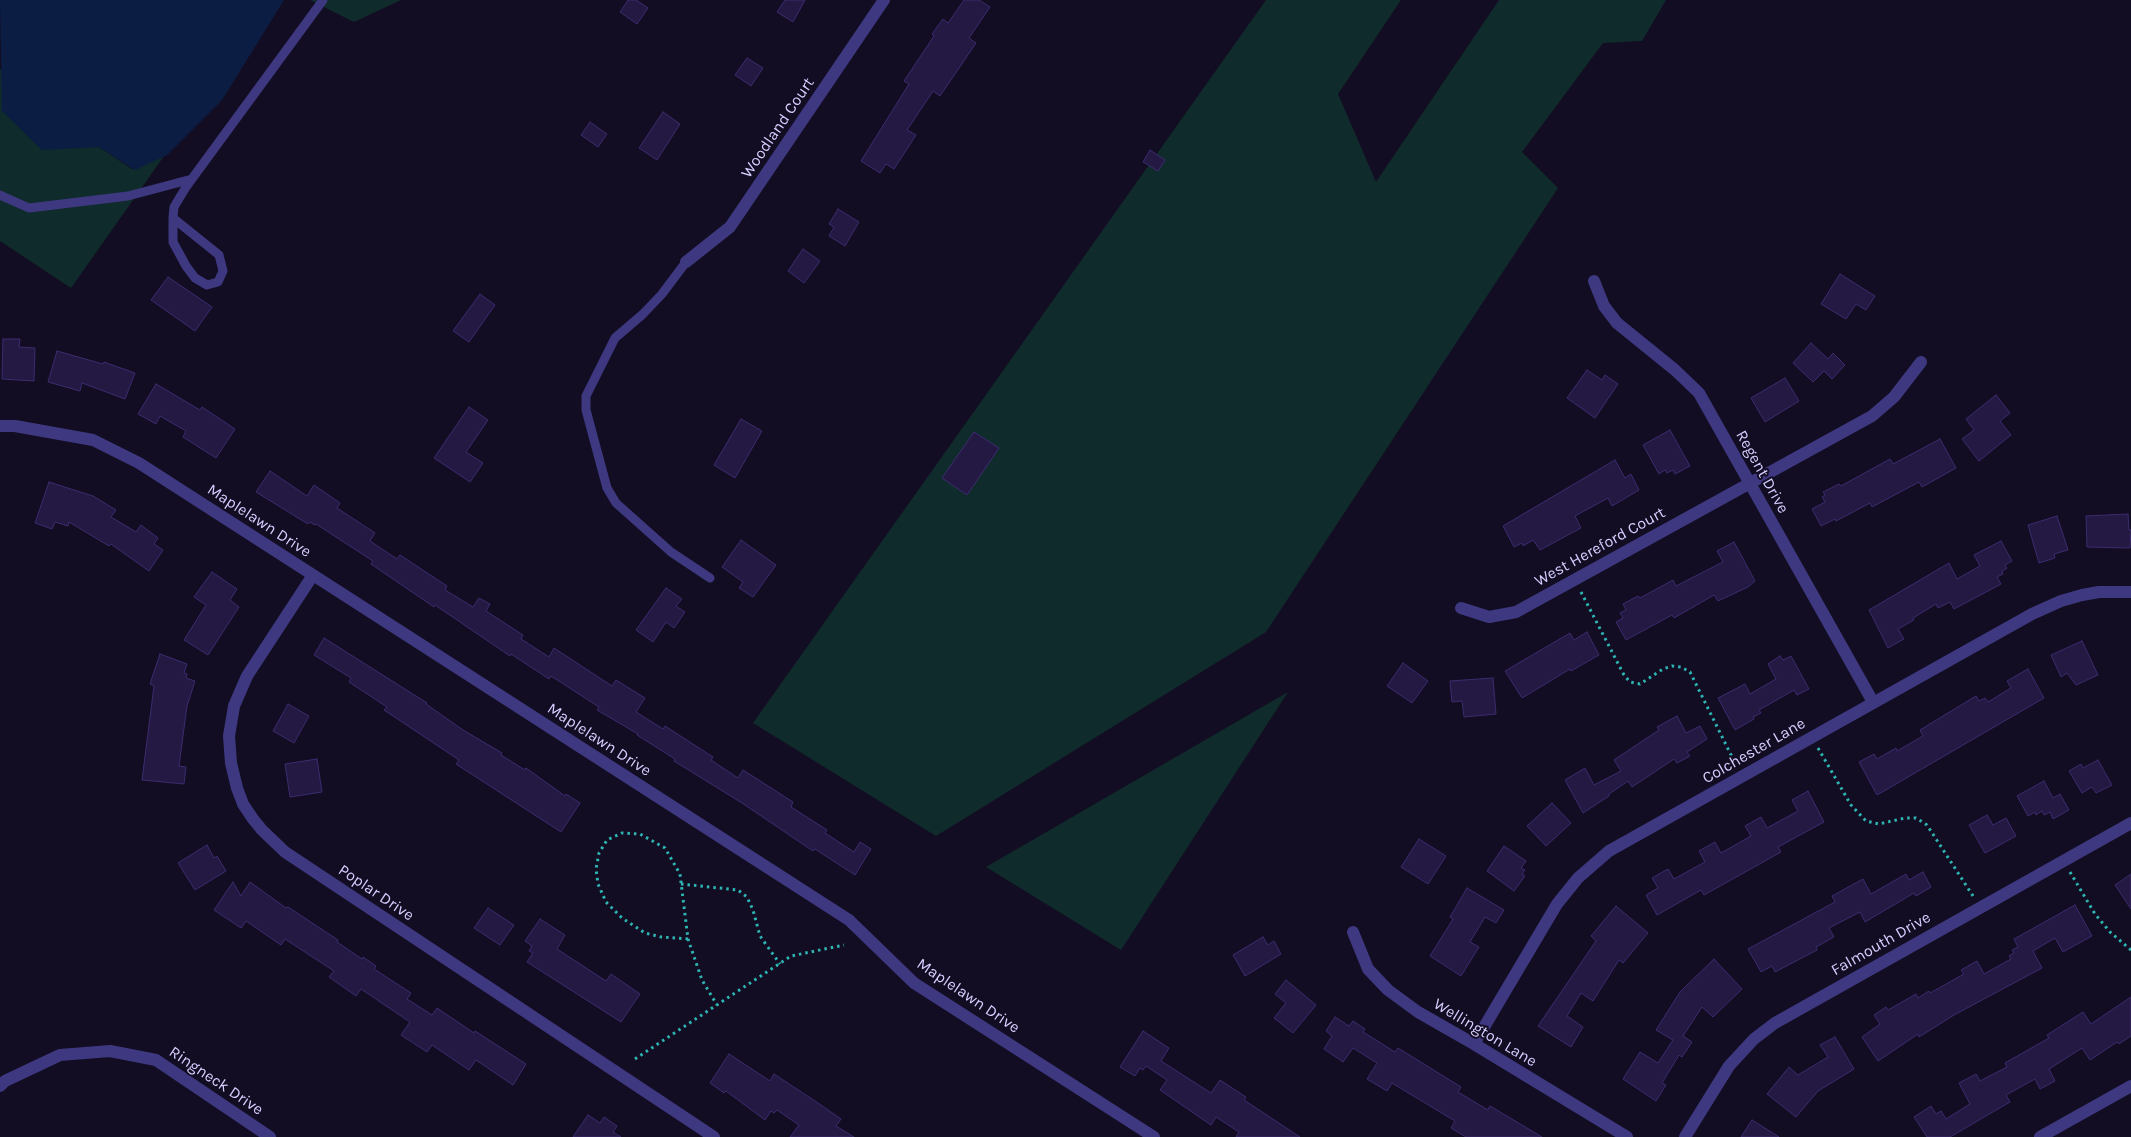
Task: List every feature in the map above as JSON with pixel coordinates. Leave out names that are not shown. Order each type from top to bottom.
[{"type":"street","name":"Woodland Court","points":[[686,262],[730,227],[884,0]]},
{"type":"street","name":"Regent Drive","points":[[1594,281],[1604,306],[1617,323],[1675,370],[1699,394],[1873,702]]},
{"type":"street","name":"West Hereford Court","points":[[1461,608],[1489,617],[1516,612],[1872,416],[1894,398],[1921,362]]},
{"type":"street","name":"Maplelawn Drive","points":[[0,426],[15,426],[93,440],[139,463],[848,920],[914,983],[1154,1137]]},
{"type":"street","name":"Poplar Drive","points":[[312,575],[247,676],[234,706],[229,736],[231,763],[237,788],[253,819],[285,852],[714,1137]]},
{"type":"street","name":"Colchester Lane","points":[[1474,1044],[1557,904],[1589,867],[1609,851],[2048,606],[2082,595],[2099,592],[2131,592]]},
{"type":"street","name":"Falmouth Drive","points":[[1685,1137],[1729,1066],[1754,1039],[1775,1023],[1980,906],[2131,823]]},
{"type":"street","name":"Wellington Lane","points":[[1353,932],[1368,969],[1388,990],[1418,1012],[1627,1137]]},
{"type":"street","name":"Ringneck Drive","points":[[0,1086],[5,1081],[60,1055],[110,1051],[156,1060],[270,1137]]},
{"type":"street","points":[[2040,1137],[2131,1086]]},
{"type":"lane","points":[[172,218],[219,255],[223,271],[218,282],[207,285],[195,278],[186,266],[173,242],[172,218],[174,207],[192,179],[323,0]]},
{"type":"lane","points":[[0,195],[29,208],[128,196],[192,179]]},
{"type":"lane","points":[[686,262],[644,314],[615,338],[586,396],[586,410],[607,488],[616,503],[671,552],[710,578]]},
{"type":"path","points":[[1575,579],[1624,675],[1630,682],[1640,684],[1663,669],[1672,666],[1681,667],[1690,672],[1742,777]]},
{"type":"path","points":[[1812,736],[1851,804],[1866,821],[1879,824],[1905,818],[1916,818],[1927,825],[1980,906]]},
{"type":"path","points":[[688,939],[661,937],[645,933],[622,918],[606,902],[598,884],[596,869],[599,853],[607,840],[622,833],[640,834],[665,848],[680,874],[688,939],[702,980],[717,1005]]},
{"type":"path","points":[[2063,860],[2096,914],[2110,932],[2131,950]]},
{"type":"path","points":[[681,884],[738,890],[747,897],[754,910],[760,936],[780,964]]},
{"type":"path","points":[[634,1059],[791,956],[844,945]]},
{"type":"green space","points":[[310,0],[401,0],[354,22]]},
{"type":"green space","points":[[1266,0],[1401,0],[1338,94],[1376,182],[1499,0],[1666,0],[1642,41],[1603,43],[1522,152],[1558,188],[1266,632],[936,836],[753,723]]},
{"type":"green space","points":[[0,69],[99,147],[132,169],[164,156],[71,288],[0,241]]},
{"type":"green space","points":[[1288,692],[1121,950],[986,867]]},
{"type":"water","points":[[0,0],[284,0],[222,100],[167,155],[135,170],[99,147],[42,150],[2,111]]},
{"type":"building","points":[[628,0],[636,0],[648,8],[637,24],[620,12]]},
{"type":"building","points":[[785,0],[805,0],[793,22],[777,12]]},
{"type":"building","points":[[964,0],[979,0],[990,7],[969,38],[976,43],[940,96],[933,91],[907,130],[916,135],[894,169],[886,164],[880,173],[861,161],[909,84],[904,81],[934,36],[932,34],[943,19],[948,23]]},
{"type":"building","points":[[747,58],[763,68],[751,86],[735,75]]},
{"type":"building","points":[[663,112],[680,124],[657,160],[639,148]]},
{"type":"building","points":[[590,122],[607,134],[598,147],[581,135]]},
{"type":"building","points":[[1150,150],[1165,160],[1158,171],[1143,162]]},
{"type":"building","points":[[838,209],[859,222],[845,246],[829,236],[834,227],[829,224]]},
{"type":"building","points":[[803,249],[820,261],[804,283],[788,271]]},
{"type":"building","points":[[1840,274],[1875,296],[1866,310],[1856,304],[1846,319],[1821,304]]},
{"type":"building","points":[[168,277],[212,307],[195,331],[151,300]]},
{"type":"building","points":[[480,294],[495,305],[469,342],[453,331]]},
{"type":"building","points":[[3,339],[20,339],[19,347],[35,348],[34,381],[2,379]]},
{"type":"building","points":[[1811,343],[1828,359],[1833,353],[1845,365],[1832,379],[1824,371],[1813,382],[1793,363]]},
{"type":"building","points":[[57,351],[103,364],[104,362],[135,373],[125,399],[82,383],[80,391],[48,382]]},
{"type":"building","points":[[1587,370],[1602,380],[1605,375],[1618,384],[1595,418],[1567,398]]},
{"type":"building","points":[[1785,378],[1799,401],[1765,422],[1751,398]]},
{"type":"building","points":[[156,384],[200,410],[202,407],[235,429],[216,458],[183,437],[186,431],[160,416],[156,424],[138,414]]},
{"type":"building","points":[[1996,395],[2010,413],[2000,421],[2011,435],[1979,461],[1962,439],[1974,430],[1966,419]]},
{"type":"building","points":[[469,407],[488,420],[466,452],[483,463],[470,482],[434,458]]},
{"type":"building","points":[[741,419],[762,431],[735,478],[714,465]]},
{"type":"building","points":[[1670,430],[1690,466],[1675,474],[1673,470],[1667,473],[1665,470],[1659,474],[1643,445]]},
{"type":"building","points":[[974,432],[999,448],[967,495],[942,478]]},
{"type":"building","points":[[1940,439],[1956,468],[1922,487],[1919,482],[1872,507],[1870,503],[1836,521],[1835,519],[1821,526],[1812,509],[1825,502],[1822,497],[1825,495],[1823,492],[1839,484],[1841,486],[1890,459],[1893,464]]},
{"type":"building","points":[[1615,460],[1625,478],[1631,474],[1639,490],[1612,506],[1608,498],[1575,516],[1581,528],[1540,550],[1533,540],[1523,546],[1522,543],[1514,547],[1503,526]]},
{"type":"building","points":[[270,471],[307,496],[314,485],[340,503],[337,508],[375,533],[370,541],[397,559],[400,555],[447,586],[445,590],[473,607],[479,598],[490,604],[486,611],[523,635],[521,639],[549,657],[554,648],[612,686],[616,680],[645,698],[636,712],[663,729],[665,726],[713,757],[711,760],[738,778],[743,770],[793,802],[791,807],[827,830],[825,833],[854,852],[860,842],[871,849],[855,875],[815,849],[813,851],[742,803],[674,761],[675,759],[597,710],[599,707],[551,676],[549,679],[511,654],[510,656],[435,605],[434,607],[371,564],[373,561],[316,524],[310,522],[308,524],[256,492]]},
{"type":"building","points":[[49,482],[93,496],[116,510],[111,517],[136,532],[141,525],[158,538],[154,544],[163,550],[149,571],[111,544],[109,546],[69,522],[68,526],[55,522],[52,529],[35,523]]},
{"type":"building","points":[[2128,514],[2129,530],[2131,530],[2130,548],[2087,547],[2086,516]]},
{"type":"building","points":[[2057,516],[2068,550],[2054,554],[2055,558],[2039,563],[2028,525]]},
{"type":"building","points":[[741,540],[776,565],[753,597],[739,588],[743,582],[722,567]]},
{"type":"building","points":[[2001,541],[2012,561],[2005,565],[2007,568],[2002,571],[2003,574],[1997,577],[2001,584],[1954,609],[1950,602],[1938,608],[1936,604],[1898,629],[1904,639],[1888,648],[1869,610],[1949,563],[1957,579],[1980,566],[1974,555]]},
{"type":"building","points":[[1734,542],[1755,581],[1748,587],[1718,601],[1714,595],[1674,618],[1672,615],[1626,640],[1616,622],[1623,618],[1620,613],[1626,610],[1623,604],[1638,596],[1640,598],[1673,580],[1676,586],[1723,562],[1717,551]]},
{"type":"building","points":[[212,572],[237,589],[230,600],[239,607],[208,655],[184,640],[206,605],[194,597]]},
{"type":"building","points":[[666,588],[682,599],[676,606],[685,612],[674,628],[666,622],[653,642],[636,630]]},
{"type":"building","points":[[1587,632],[1599,655],[1571,671],[1570,669],[1522,698],[1505,671],[1570,633],[1574,640]]},
{"type":"building","points":[[324,638],[427,703],[463,730],[502,753],[501,755],[525,770],[526,768],[565,796],[566,794],[580,803],[561,832],[456,764],[459,760],[384,710],[387,707],[349,682],[351,678],[314,655]]},
{"type":"building","points":[[2082,641],[2098,675],[2076,685],[2067,673],[2061,677],[2051,655]]},
{"type":"building","points":[[160,654],[187,664],[184,673],[187,674],[186,678],[195,681],[187,706],[179,766],[186,767],[184,784],[142,780],[154,686],[150,684]]},
{"type":"building","points":[[1780,656],[1783,660],[1791,656],[1809,689],[1797,695],[1794,690],[1759,710],[1761,713],[1753,717],[1754,719],[1735,730],[1718,698],[1745,684],[1750,694],[1776,679],[1768,664]]},
{"type":"building","points":[[1403,663],[1428,681],[1412,703],[1387,686]]},
{"type":"building","points":[[2028,669],[2044,698],[1877,795],[1859,762],[1874,754],[1877,759],[1896,748],[1897,751],[1923,736],[1920,730],[1976,696],[1979,701],[1985,698],[1988,702],[2011,688],[2007,681]]},
{"type":"building","points":[[1493,678],[1496,714],[1464,717],[1462,701],[1452,702],[1450,681]]},
{"type":"building","points":[[288,704],[309,716],[294,743],[273,731]]},
{"type":"building","points":[[1677,716],[1686,733],[1700,726],[1707,739],[1687,752],[1690,756],[1677,763],[1674,759],[1632,787],[1628,781],[1583,813],[1565,780],[1585,768],[1594,785],[1621,771],[1614,760],[1659,730],[1657,727]]},
{"type":"building","points":[[317,759],[322,792],[290,797],[285,764]]},
{"type":"building","points":[[2098,760],[2112,785],[2096,793],[2092,787],[2082,793],[2069,771],[2081,764],[2083,768]]},
{"type":"building","points":[[2044,781],[2053,798],[2060,794],[2069,810],[2053,819],[2050,812],[2044,815],[2042,811],[2036,815],[2035,812],[2028,816],[2017,796]]},
{"type":"building","points":[[1808,791],[1824,822],[1778,847],[1781,852],[1704,895],[1701,890],[1657,915],[1646,895],[1658,888],[1652,878],[1668,869],[1674,879],[1705,862],[1699,851],[1715,842],[1721,853],[1751,836],[1745,826],[1761,817],[1767,828],[1798,811],[1792,800]]},
{"type":"building","points":[[1552,803],[1571,823],[1546,846],[1527,826]]},
{"type":"building","points":[[1987,815],[1993,825],[2006,818],[2016,836],[1985,853],[1969,825]]},
{"type":"building","points":[[1419,839],[1446,856],[1428,884],[1401,867]]},
{"type":"building","points":[[207,845],[214,858],[217,856],[226,871],[195,890],[178,863]]},
{"type":"building","points":[[1504,846],[1526,861],[1521,868],[1525,870],[1522,874],[1525,876],[1514,891],[1487,871]]},
{"type":"building","points":[[1923,872],[1931,887],[1916,896],[1914,893],[1865,922],[1860,912],[1829,928],[1834,937],[1816,947],[1817,950],[1775,972],[1772,966],[1761,972],[1748,949],[1835,902],[1832,896],[1863,879],[1871,894],[1906,874],[1909,880]]},
{"type":"building","points":[[2131,874],[2131,909],[2115,885]]},
{"type":"building","points":[[233,882],[241,896],[250,882],[286,908],[288,907],[338,940],[337,942],[362,959],[363,957],[376,966],[374,969],[411,993],[407,999],[432,1015],[437,1008],[526,1064],[513,1085],[476,1060],[469,1070],[432,1045],[427,1052],[401,1035],[410,1022],[361,989],[356,996],[329,977],[334,971],[285,939],[281,945],[246,921],[241,928],[214,910]]},
{"type":"building","points":[[1467,888],[1504,910],[1496,923],[1485,917],[1470,942],[1479,947],[1461,976],[1430,956],[1453,919],[1450,917]]},
{"type":"building","points":[[2075,905],[2092,936],[2063,952],[2055,938],[2033,951],[2042,968],[1954,1015],[1919,1037],[1918,1034],[1878,1061],[1862,1037],[1880,1024],[1874,1015],[1886,1007],[1888,1010],[1916,994],[1918,998],[1929,991],[1930,993],[1964,974],[1961,970],[1977,961],[1984,974],[2011,959],[2009,956],[2014,953],[2012,950],[2018,947],[2014,939]]},
{"type":"building","points":[[1616,906],[1648,933],[1623,963],[1619,960],[1593,1001],[1581,993],[1567,1016],[1583,1027],[1571,1047],[1538,1026],[1596,941],[1591,936]]},
{"type":"building","points":[[488,908],[514,925],[500,945],[474,928]]},
{"type":"building","points":[[540,919],[565,935],[557,949],[606,981],[611,974],[640,994],[621,1022],[527,962],[533,953],[529,951],[532,946],[525,941]]},
{"type":"building","points":[[1263,937],[1268,945],[1274,941],[1281,954],[1245,976],[1233,955]]},
{"type":"building","points":[[1714,959],[1742,989],[1713,1017],[1702,1007],[1683,1036],[1692,1042],[1682,1057],[1679,1055],[1662,1083],[1666,1085],[1656,1101],[1623,1079],[1640,1052],[1658,1063],[1673,1040],[1656,1030],[1680,992]]},
{"type":"building","points":[[1286,980],[1316,1005],[1293,1033],[1274,1018],[1286,1003],[1275,994]]},
{"type":"building","points":[[2131,997],[2131,1036],[2119,1044],[2117,1042],[2090,1060],[2082,1048],[2049,1069],[2055,1081],[2040,1089],[2035,1079],[2006,1095],[2010,1102],[1950,1137],[1927,1137],[1914,1117],[1931,1106],[1936,1114],[1941,1111],[1946,1119],[1970,1104],[1959,1083],[1976,1074],[1980,1081],[2007,1067],[2005,1063],[2049,1038],[2047,1035],[2083,1012],[2091,1024]]},
{"type":"building","points":[[1335,1017],[1349,1026],[1353,1021],[1365,1029],[1363,1032],[1395,1052],[1398,1048],[1461,1087],[1458,1092],[1488,1110],[1490,1106],[1542,1137],[1466,1137],[1451,1128],[1455,1121],[1392,1083],[1387,1091],[1367,1079],[1377,1063],[1353,1048],[1343,1062],[1324,1049],[1332,1036],[1326,1031]]},
{"type":"building","points":[[1143,1031],[1169,1048],[1161,1061],[1211,1093],[1220,1080],[1246,1097],[1244,1100],[1300,1137],[1236,1137],[1239,1132],[1216,1117],[1211,1125],[1160,1090],[1167,1080],[1146,1066],[1143,1070],[1140,1068],[1135,1076],[1120,1067]]},
{"type":"building","points":[[1835,1037],[1854,1069],[1818,1091],[1796,1117],[1767,1094],[1789,1067],[1798,1075],[1828,1057],[1820,1045]]},
{"type":"building","points":[[729,1054],[770,1081],[774,1074],[815,1101],[841,1119],[836,1126],[854,1137],[790,1137],[799,1125],[777,1110],[774,1113],[771,1111],[765,1120],[726,1091],[724,1093],[710,1083]]},
{"type":"building","points":[[588,1115],[600,1123],[604,1117],[617,1126],[613,1132],[621,1137],[573,1137]]},
{"type":"building","points":[[1752,1120],[1779,1137],[1741,1137]]}]
